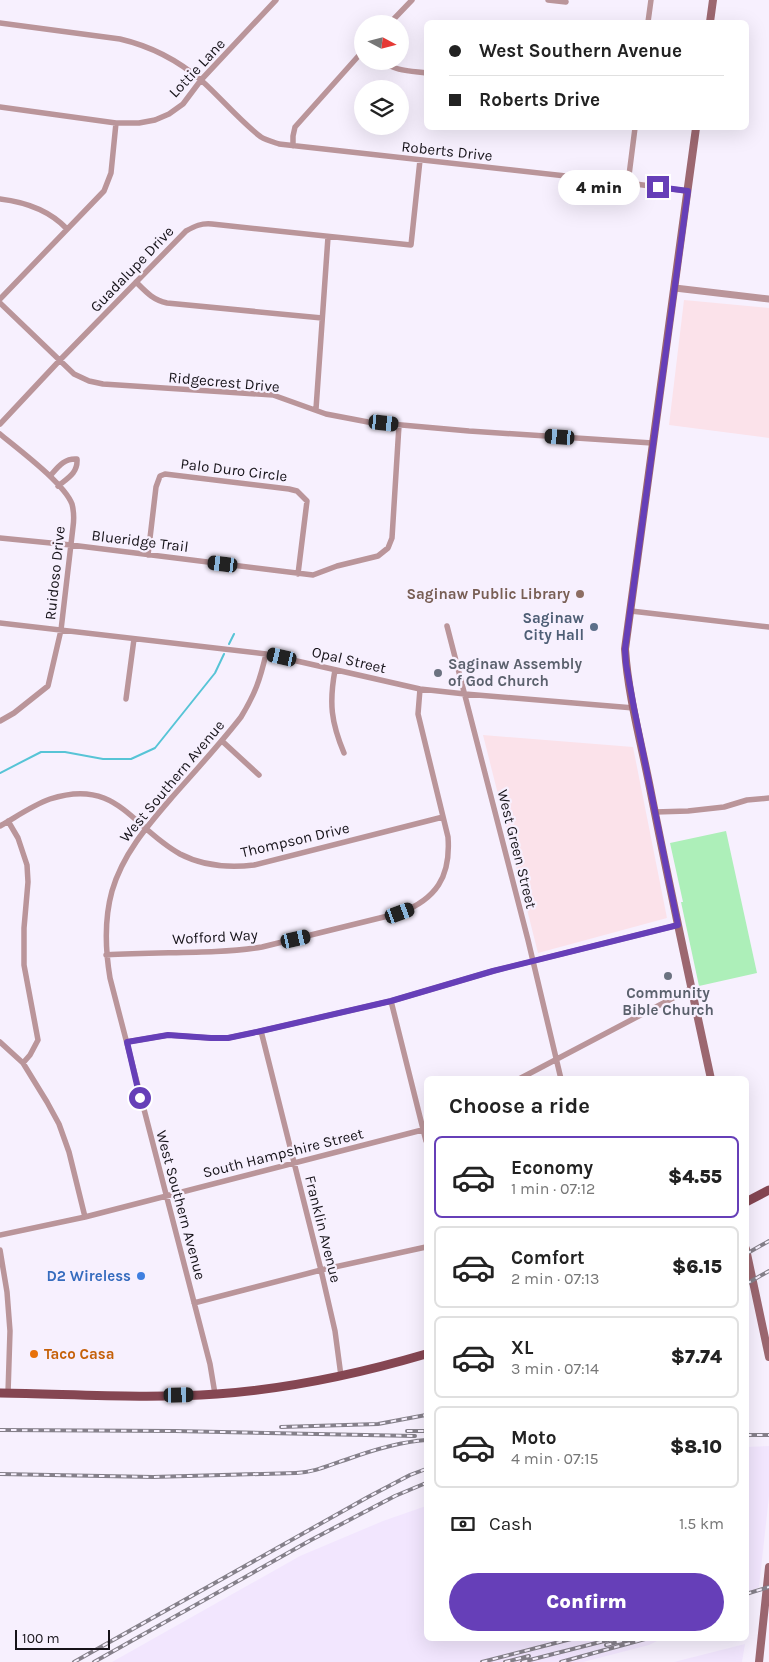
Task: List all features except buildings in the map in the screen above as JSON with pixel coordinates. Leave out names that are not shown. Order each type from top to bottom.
[{"type":"main road","points":[[710,20],[713,0]]},
{"type":"main road","points":[[696,130],[625,649],[634,708],[710,1076]]},
{"type":"main road","points":[[749,1200],[769,1190]]},
{"type":"main road","points":[[749,1263],[769,1357]]},
{"type":"main road","points":[[4,1393],[215,1394],[274,1388],[341,1376],[424,1355]]},
{"type":"main road","points":[[759,1662],[769,1568]]},
{"type":"street","name":"Lottie Lane","points":[[0,107],[116,123],[139,123],[155,120],[169,114],[183,104],[201,80],[276,0]]},
{"type":"street","points":[[398,15],[412,0]]},
{"type":"street","points":[[548,0],[566,2]]},
{"type":"street","points":[[648,20],[651,0]]},
{"type":"street","name":"Roberts Drive","points":[[0,23],[138,43],[186,69],[201,80],[262,138],[279,144],[688,191]]},
{"type":"street","points":[[293,146],[293,136],[296,127],[354,61]]},
{"type":"street","points":[[401,70],[424,73]]},
{"type":"street","points":[[0,299],[104,191],[111,172],[116,123]]},
{"type":"street","points":[[628,183],[635,130]]},
{"type":"street","name":"Guadalupe Drive","points":[[0,424],[186,231],[195,226],[202,224],[411,245],[420,160]]},
{"type":"street","points":[[0,200],[27,204],[61,222],[67,229]]},
{"type":"street","points":[[316,409],[328,237]]},
{"type":"street","points":[[136,282],[152,298],[159,302],[322,318]]},
{"type":"street","points":[[674,288],[769,299]]},
{"type":"street","name":"Ridgecrest Drive","points":[[0,304],[74,374],[89,381],[104,384],[273,396],[316,409],[326,414],[399,425],[652,443]]},
{"type":"street","name":"Blueridge Trail","points":[[0,538],[313,575],[338,566],[378,556],[388,548],[392,538],[399,425]]},
{"type":"street","name":"Ruidoso Drive","points":[[0,434],[50,476],[68,496],[74,512],[61,630],[48,686],[14,713],[0,721]]},
{"type":"street","points":[[50,476],[62,462],[71,458],[77,459],[78,466],[75,472],[58,486]]},
{"type":"street","name":"Palo Duro Circle","points":[[148,555],[156,487],[160,476],[165,474],[289,489],[297,491],[307,501],[298,574]]},
{"type":"street","points":[[631,611],[769,627]]},
{"type":"street","name":"Opal Street","points":[[0,623],[266,654],[420,689],[634,708]]},
{"type":"street","name":"West Green Street","points":[[447,626],[560,1076]]},
{"type":"street","points":[[126,699],[134,639]]},
{"type":"street","name":"West Southern Avenue","points":[[215,1394],[210,1364],[110,978],[106,956],[106,926],[112,890],[124,861],[146,828],[241,717],[254,698],[266,654]]},
{"type":"street","points":[[335,670],[331,698],[332,713],[344,753]]},
{"type":"street","name":"Wofford Way","points":[[106,956],[144,952],[239,950],[262,947],[400,913],[416,907],[432,894],[448,866],[448,838],[418,714],[420,689]]},
{"type":"street","points":[[222,741],[259,775]]},
{"type":"street","name":"Thompson Drive","points":[[0,826],[51,798],[83,794],[103,797],[121,806],[170,848],[189,858],[215,866],[240,867],[254,866],[442,817]]},
{"type":"street","points":[[655,812],[715,808],[747,800],[769,798]]},
{"type":"street","points":[[8,821],[18,838],[27,865],[28,882],[24,928],[24,965],[38,1040],[23,1063]]},
{"type":"street","points":[[127,1042],[168,1035],[219,1038],[261,1031],[391,1001],[493,971],[678,925]]},
{"type":"street","points":[[524,1076],[692,988]]},
{"type":"street","points":[[391,1001],[424,1126]]},
{"type":"street","name":"Franklin Avenue","points":[[261,1031],[335,1330],[341,1376]]},
{"type":"street","points":[[0,1042],[23,1063],[59,1124],[69,1152],[85,1217]]},
{"type":"street","name":"South Hampshire Street","points":[[0,1235],[85,1217],[424,1130]]},
{"type":"street","points":[[194,1303],[321,1270],[424,1247]]},
{"type":"street","points":[[0,1250],[7,1292],[10,1331],[4,1393]]},
{"type":"shaded area","points":[[684,300],[769,308],[769,438],[669,425]]},
{"type":"shaded area","points":[[483,735],[633,747],[667,918],[538,953]]},
{"type":"shaded area","points":[[769,1446],[769,1496],[759,1587],[749,1592],[749,1447]]},
{"type":"shaded area","points":[[424,1507],[424,1641],[657,1641],[649,1645],[583,1662],[112,1662],[300,1556],[383,1521]]},
{"type":"shaded area","points":[[745,1644],[742,1662],[674,1662]]},
{"type":"green space","points":[[726,831],[757,973],[699,986],[670,843]]},
{"type":"waterway","points":[[229,644],[234,634]]},
{"type":"waterway","points":[[0,773],[41,752],[65,752],[103,759],[131,759],[155,748],[215,673],[224,654]]},
{"type":"railway","points":[[749,1252],[769,1241]]},
{"type":"railway","points":[[749,1282],[769,1271]]},
{"type":"railway","points":[[281,1427],[378,1424],[424,1415]]},
{"type":"railway","points":[[0,1430],[175,1431],[415,1436]]},
{"type":"railway","points":[[407,1431],[424,1431]]},
{"type":"railway","points":[[749,1435],[769,1435]]},
{"type":"railway","points":[[0,1474],[153,1477],[296,1473],[316,1470],[387,1447],[424,1440]]},
{"type":"railway","points":[[74,1662],[368,1497],[424,1470]]},
{"type":"railway","points":[[94,1662],[311,1540],[395,1496],[424,1484]]},
{"type":"railway","points":[[749,1593],[769,1587]]},
{"type":"railway","points":[[482,1662],[563,1641]]},
{"type":"railway","points":[[522,1662],[604,1641]]},
{"type":"railway","points":[[606,1645],[622,1641]]},
{"type":"railway","points":[[561,1662],[638,1641]]},
{"type":"railway","points":[[505,1662],[529,1656]]},
{"type":"place","name":"Saginaw Public Library","points":[[580,594]]},
{"type":"place","name":"Saginaw City Hall","points":[[594,627]]},
{"type":"place","name":"Saginaw Assembly of God Church","points":[[438,673]]},
{"type":"place","name":"Community Bible Church","points":[[668,976]]},
{"type":"place","name":"D2 Wireless","points":[[141,1276]]},
{"type":"place","name":"Taco Casa","points":[[34,1354]]},
{"type":"route","points":[[140,1098],[127,1042],[168,1035],[228,1038],[261,1031],[391,1001],[493,971],[678,925],[634,708],[625,649],[688,191],[658,187]]}]
